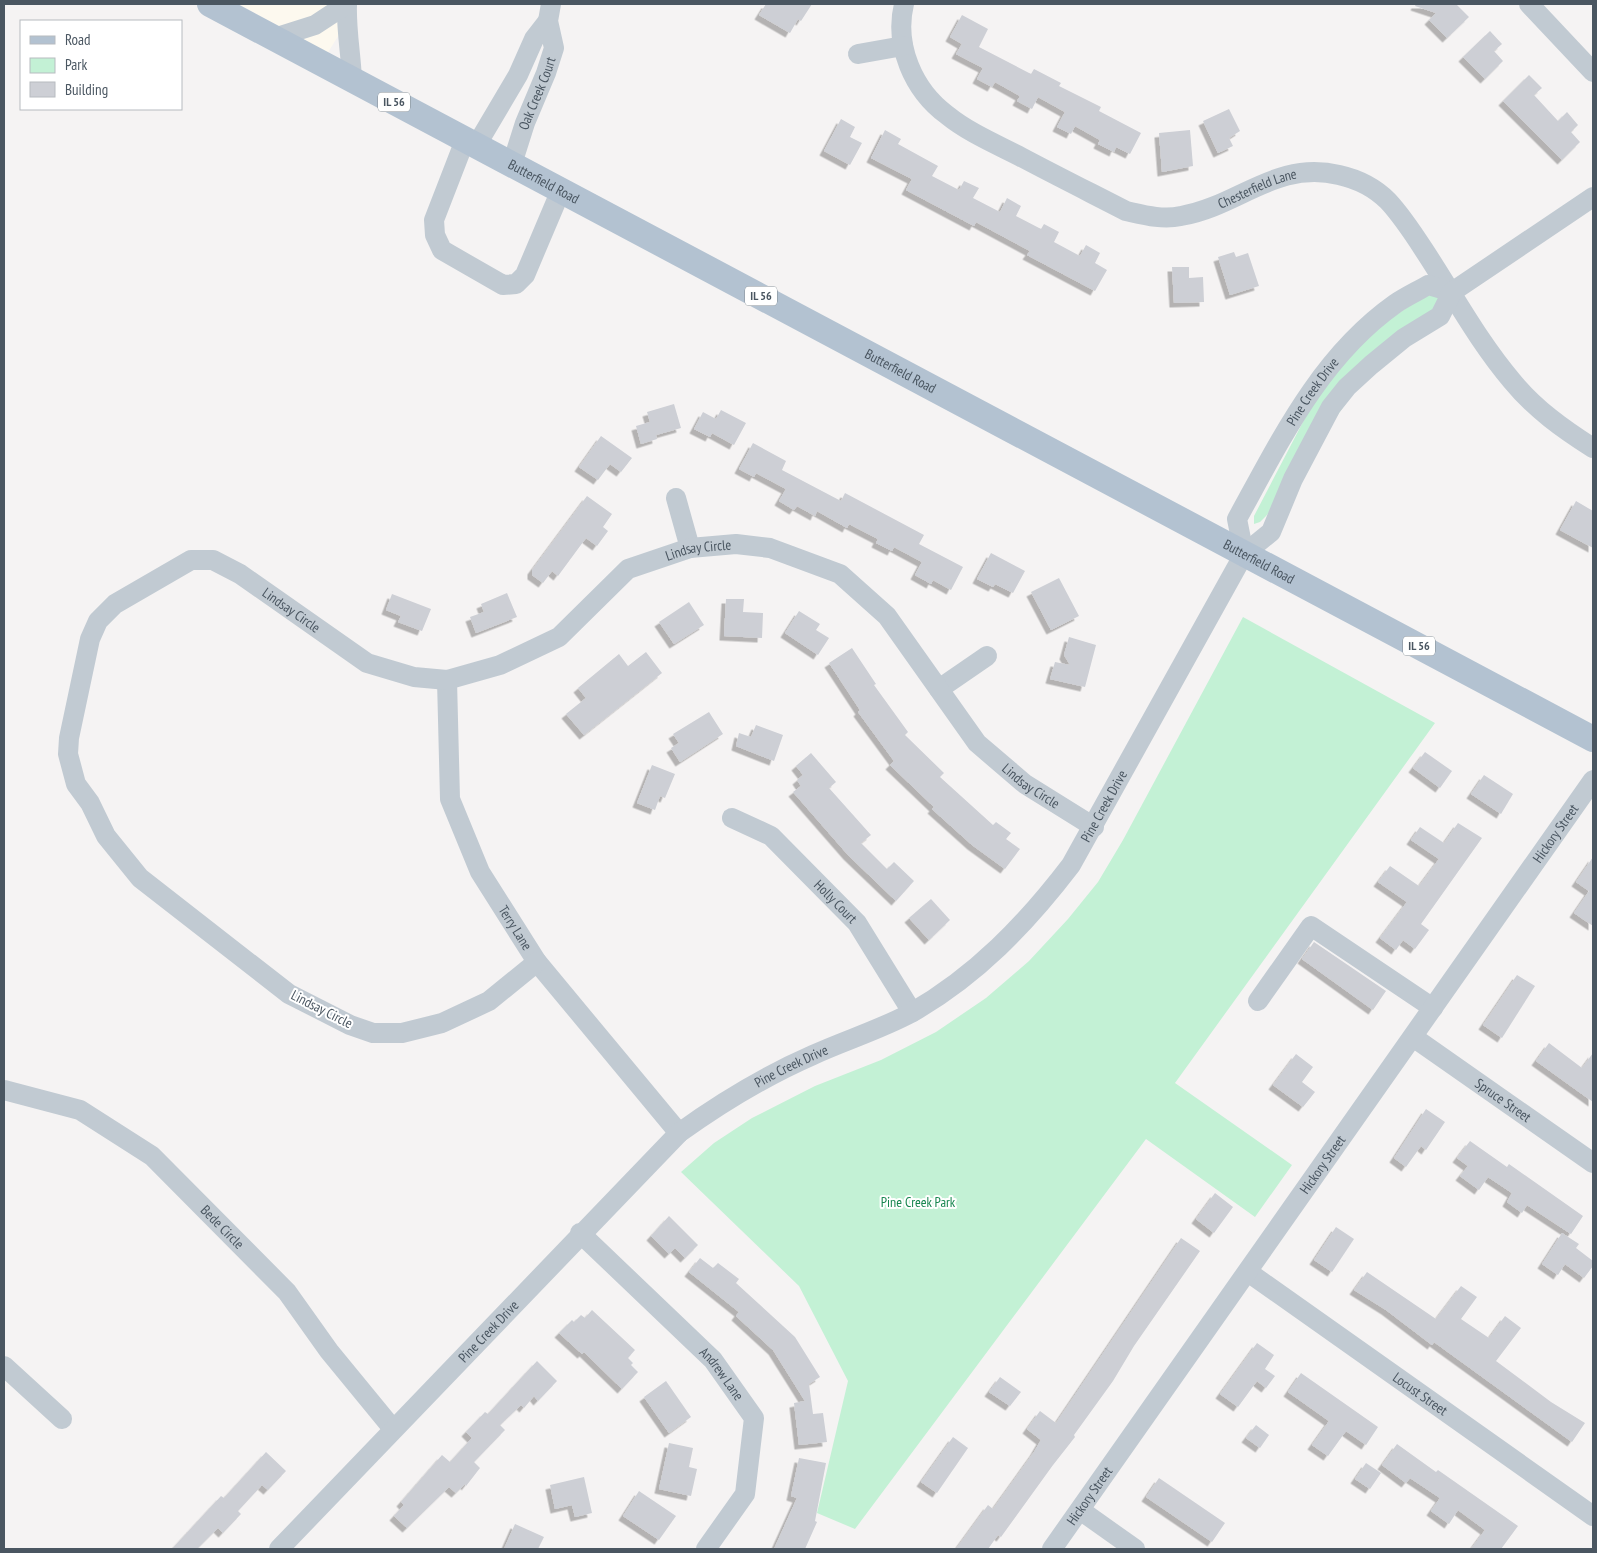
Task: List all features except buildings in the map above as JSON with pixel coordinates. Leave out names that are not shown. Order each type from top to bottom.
[{"type":"main road","name":"Butterfield Road","points":[[210,4],[1593,739]]},
{"type":"street","points":[[274,38],[315,25],[347,4]]},
{"type":"street","points":[[347,4],[346,34],[352,80]]},
{"type":"street","name":"Chesterfield Lane","points":[[904,4],[901,17],[903,46],[909,67],[929,99],[947,116],[981,136],[1126,211],[1151,217],[1180,216],[1202,211],[1279,177],[1297,172],[1337,174],[1353,179],[1373,189],[1393,207],[1452,292],[1469,322],[1512,381],[1541,411],[1563,429],[1593,448]]},
{"type":"street","points":[[1529,4],[1593,72]]},
{"type":"street","name":"Oak Creek Court","points":[[550,12],[534,39],[518,74],[471,143],[434,220],[435,236],[442,250],[503,284],[516,284],[525,276],[561,190]]},
{"type":"street","name":"Oak Creek Court","points":[[512,164],[525,123],[546,73],[554,48],[550,12]]},
{"type":"street","points":[[858,54],[903,46]]},
{"type":"street","name":"Pine Creek Drive","points":[[279,1549],[679,1133],[715,1107],[753,1084],[815,1054],[877,1030],[912,1012],[980,965],[1013,936],[1072,865],[1244,554],[1271,532],[1303,458],[1336,400],[1371,365],[1404,338],[1440,316],[1452,292],[1593,197]]},
{"type":"street","name":"Pine Creek Drive","points":[[1244,554],[1237,519],[1313,388],[1340,354],[1396,304],[1428,285],[1452,292]]},
{"type":"street","points":[[676,498],[690,548]]},
{"type":"street","name":"Lindsay Circle","points":[[537,962],[489,1001],[442,1023],[402,1033],[373,1033],[350,1024],[289,994],[140,878],[106,836],[90,803],[76,784],[70,766],[69,738],[90,639],[98,621],[115,604],[191,560],[204,558],[220,562],[366,663],[414,677],[446,680],[500,665],[558,637],[628,569],[690,548],[736,544],[770,548],[840,574],[887,616],[977,742],[1026,784],[1094,827]]},
{"type":"street","points":[[939,689],[987,656]]},
{"type":"street","name":"Terry Lane","points":[[446,680],[450,799],[480,872],[537,962],[679,1133]]},
{"type":"street","name":"Hickory Street","points":[[1052,1549],[1593,780]]},
{"type":"street","name":"Holly Court","points":[[732,818],[771,836],[857,922],[912,1012]]},
{"type":"street","points":[[1258,1000],[1311,926],[1433,1008]]},
{"type":"street","name":"Spruce Street","points":[[1413,1037],[1593,1163]]},
{"type":"street","name":"Bede Circle","points":[[4,1090],[80,1110],[152,1156],[287,1292],[329,1351],[393,1429]]},
{"type":"street","name":"Andrew Lane","points":[[580,1234],[713,1360],[754,1418],[745,1494],[706,1549]]},
{"type":"street","name":"Locust Street","points":[[1248,1272],[1593,1516]]},
{"type":"street","points":[[4,1366],[62,1420]]},
{"type":"street","points":[[1080,1510],[1135,1549]]},
{"type":"shaded area","points":[[239,4],[358,4],[327,54]]},
{"type":"green space","points":[[1429,293],[1437,295],[1440,305],[1392,338],[1267,515],[1260,522],[1254,524],[1254,516],[1318,393],[1375,329]]},
{"type":"green space","name":"Pine Creek Park","points":[[1243,617],[1435,723],[1175,1083],[1292,1165],[1255,1217],[1146,1139],[855,1529],[817,1513],[848,1381],[799,1286],[681,1172],[714,1143],[752,1118],[815,1086],[881,1060],[936,1032],[986,998],[1029,961],[1068,919],[1098,882],[1123,840]]}]
